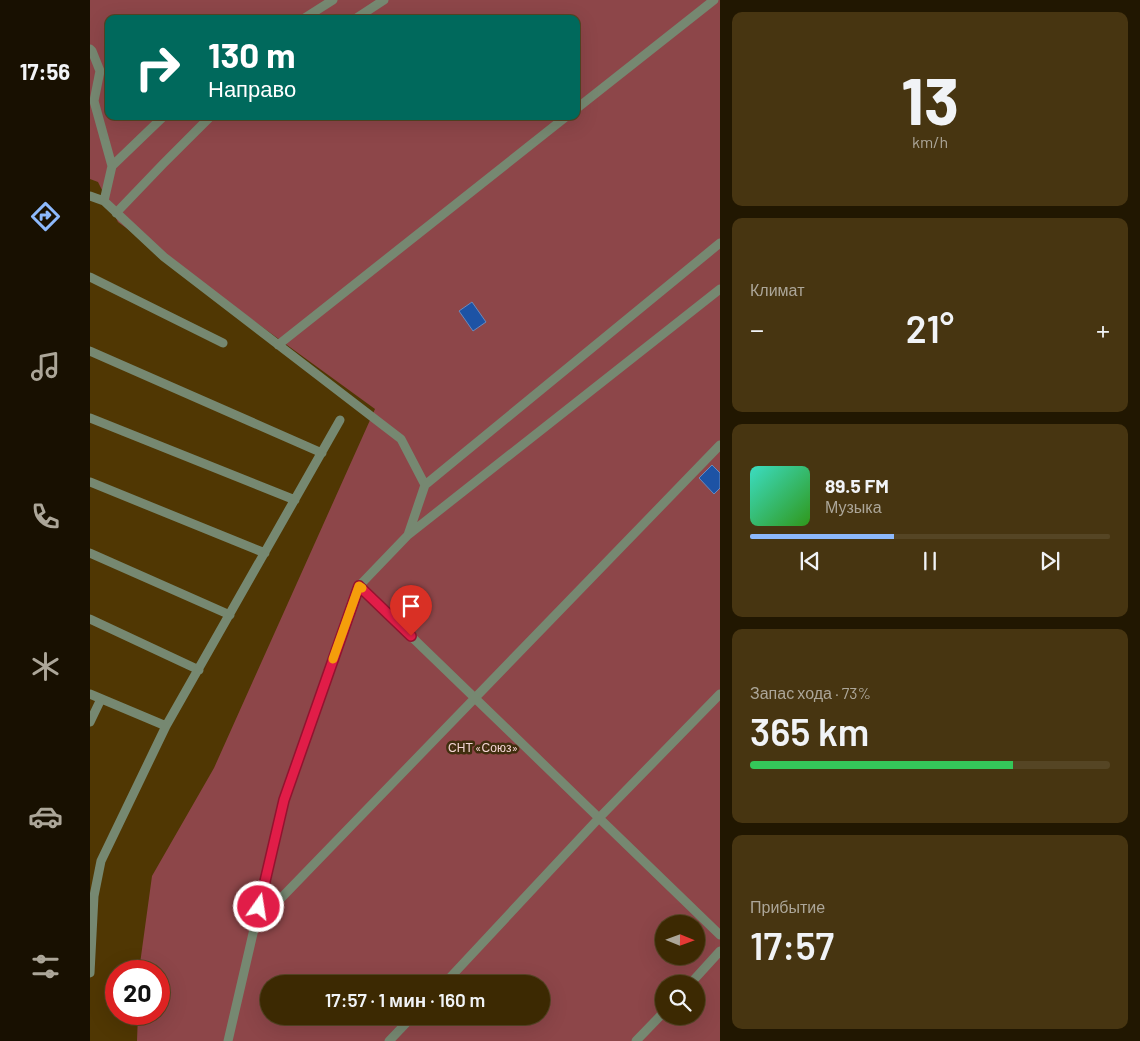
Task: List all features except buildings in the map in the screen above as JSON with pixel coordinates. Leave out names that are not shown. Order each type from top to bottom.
[{"type":"lane","points":[[309,15],[333,0]]},
{"type":"lane","points":[[361,15],[384,0]]},
{"type":"lane","points":[[580,106],[714,0]]},
{"type":"lane","points":[[90,49],[100,71],[94,100],[112,166],[104,201]]},
{"type":"lane","points":[[112,166],[160,120]]},
{"type":"lane","points":[[116,213],[207,120]]},
{"type":"lane","points":[[278,345],[562,120]]},
{"type":"lane","points":[[90,196],[104,201],[164,257],[401,439],[425,485]]},
{"type":"lane","points":[[408,535],[425,485],[720,243]]},
{"type":"lane","points":[[90,277],[223,343]]},
{"type":"lane","points":[[228,1041],[284,800],[359,586],[408,535],[720,289]]},
{"type":"lane","points":[[90,351],[322,453]]},
{"type":"lane","points":[[90,418],[295,500]]},
{"type":"lane","points":[[90,973],[94,896],[102,861],[166,726],[340,420]]},
{"type":"lane","points":[[255,925],[720,445]]},
{"type":"lane","points":[[90,482],[265,553]]},
{"type":"lane","points":[[90,553],[230,615]]},
{"type":"lane","points":[[359,586],[720,935]]},
{"type":"lane","points":[[90,619],[198,670]]},
{"type":"lane","points":[[90,694],[166,726]]},
{"type":"lane","points":[[452,975],[599,818],[720,694]]},
{"type":"lane","points":[[90,722],[101,699]]},
{"type":"lane","points":[[698,975],[720,952]]},
{"type":"lane","points":[[636,1041],[655,1021]]},
{"type":"lane","points":[[389,1041],[404,1025]]},
{"type":"green space","name":"СНТ «Союз»","points":[[90,0],[720,0],[720,1041],[137,1041],[138,1025],[170,1025],[170,960],[141,960],[152,876],[214,768],[375,409],[118,222],[98,182],[90,179]]},
{"type":"slow traffic","points":[[333,659],[359,586],[362,588]]},
{"type":"route","points":[[259,907],[284,800],[359,586],[411,636]]}]
